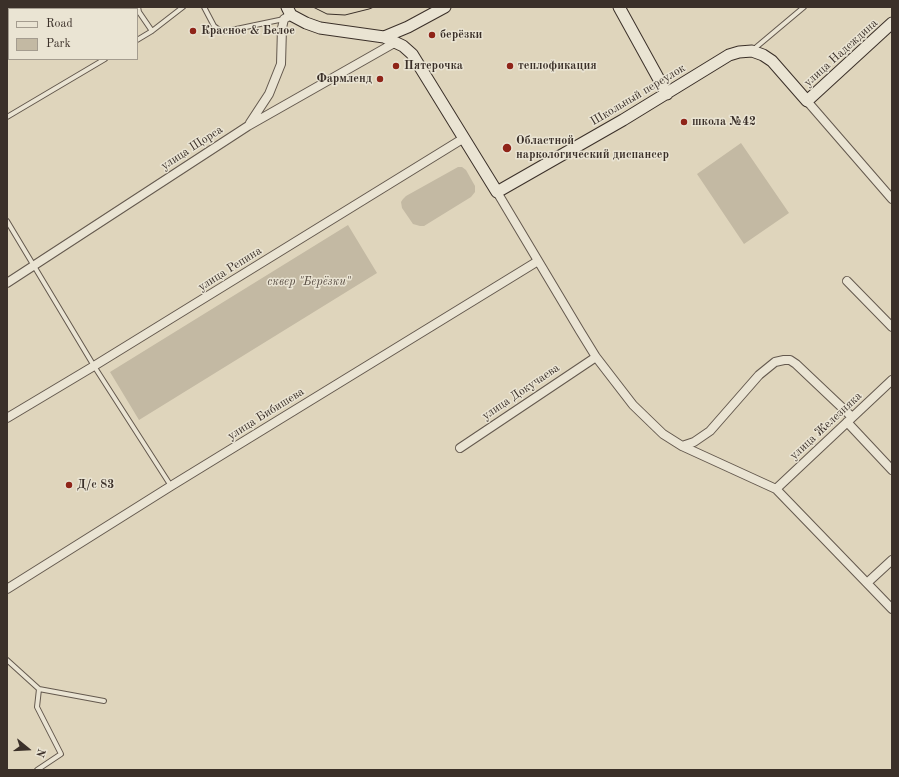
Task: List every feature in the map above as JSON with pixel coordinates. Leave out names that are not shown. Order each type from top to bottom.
[{"type":"street","points":[[384,37],[408,27],[445,7]]},
{"type":"street","points":[[619,7],[667,94]]},
{"type":"street","points":[[248,126],[269,94],[281,64],[282,28],[287,14],[320,28],[384,37],[396,42],[412,54],[596,357],[633,405],[663,434],[682,446],[776,489],[892,609]]},
{"type":"street","name":"улица Надеждина","points":[[807,101],[892,23]]},
{"type":"street","name":"улица Щорса","points":[[7,283],[248,126],[396,42]]},
{"type":"street","name":"Школьный переулок","points":[[497,192],[730,56],[746,51],[752,51]]},
{"type":"street","points":[[752,51],[763,55],[772,61],[892,199]]},
{"type":"street","name":"улица Репина","points":[[7,418],[464,138]]},
{"type":"street","name":"улица Бибишева","points":[[7,589],[171,486],[538,261]]},
{"type":"street","points":[[847,281],[892,327]]},
{"type":"street","name":"улица Докучаева","points":[[460,448],[596,357]]},
{"type":"street","points":[[682,446],[694,442],[710,432],[759,375],[775,362],[790,360],[796,364],[850,420],[892,470]]},
{"type":"street","name":"улица Железняка","points":[[776,489],[892,380]]},
{"type":"street","points":[[867,583],[892,560]]},
{"type":"lane","points":[[138,7],[139,12],[152,31]]},
{"type":"lane","points":[[138,39],[152,31],[183,7]]},
{"type":"lane","points":[[204,7],[214,26],[222,32],[287,14]]},
{"type":"lane","points":[[752,51],[804,7]]},
{"type":"lane","points":[[7,117],[103,60]]},
{"type":"lane","points":[[7,221],[94,366],[171,486]]},
{"type":"lane","points":[[7,660],[39,689],[104,701]]},
{"type":"lane","points":[[37,770],[62,754],[37,707],[39,689]]},
{"type":"green space","points":[[741,143],[789,213],[744,244],[697,174]]},
{"type":"green space","points":[[458,167],[462,167],[466,170],[475,186],[475,192],[471,197],[424,226],[413,224],[402,208],[401,202],[403,199]]},
{"type":"green space","name":"сквер \"Берёзки\"","points":[[348,225],[377,273],[139,420],[110,372]]},
{"type":"tram line","points":[[313,7],[327,14],[345,15],[374,7]]},
{"type":"place","name":"Красное & Белое","points":[[193,31]]},
{"type":"place","name":"берёзки","points":[[432,35]]},
{"type":"place","name":"Пятерочка","points":[[396,66]]},
{"type":"place","name":"теплофикация","points":[[510,66]]},
{"type":"place","name":"Фармленд","points":[[380,79]]},
{"type":"place","name":"школа №42","points":[[684,122]]},
{"type":"place","name":"Областной наркологический диспансер","points":[[507,148]]},
{"type":"place","name":"Д/с 83","points":[[69,485]]}]
